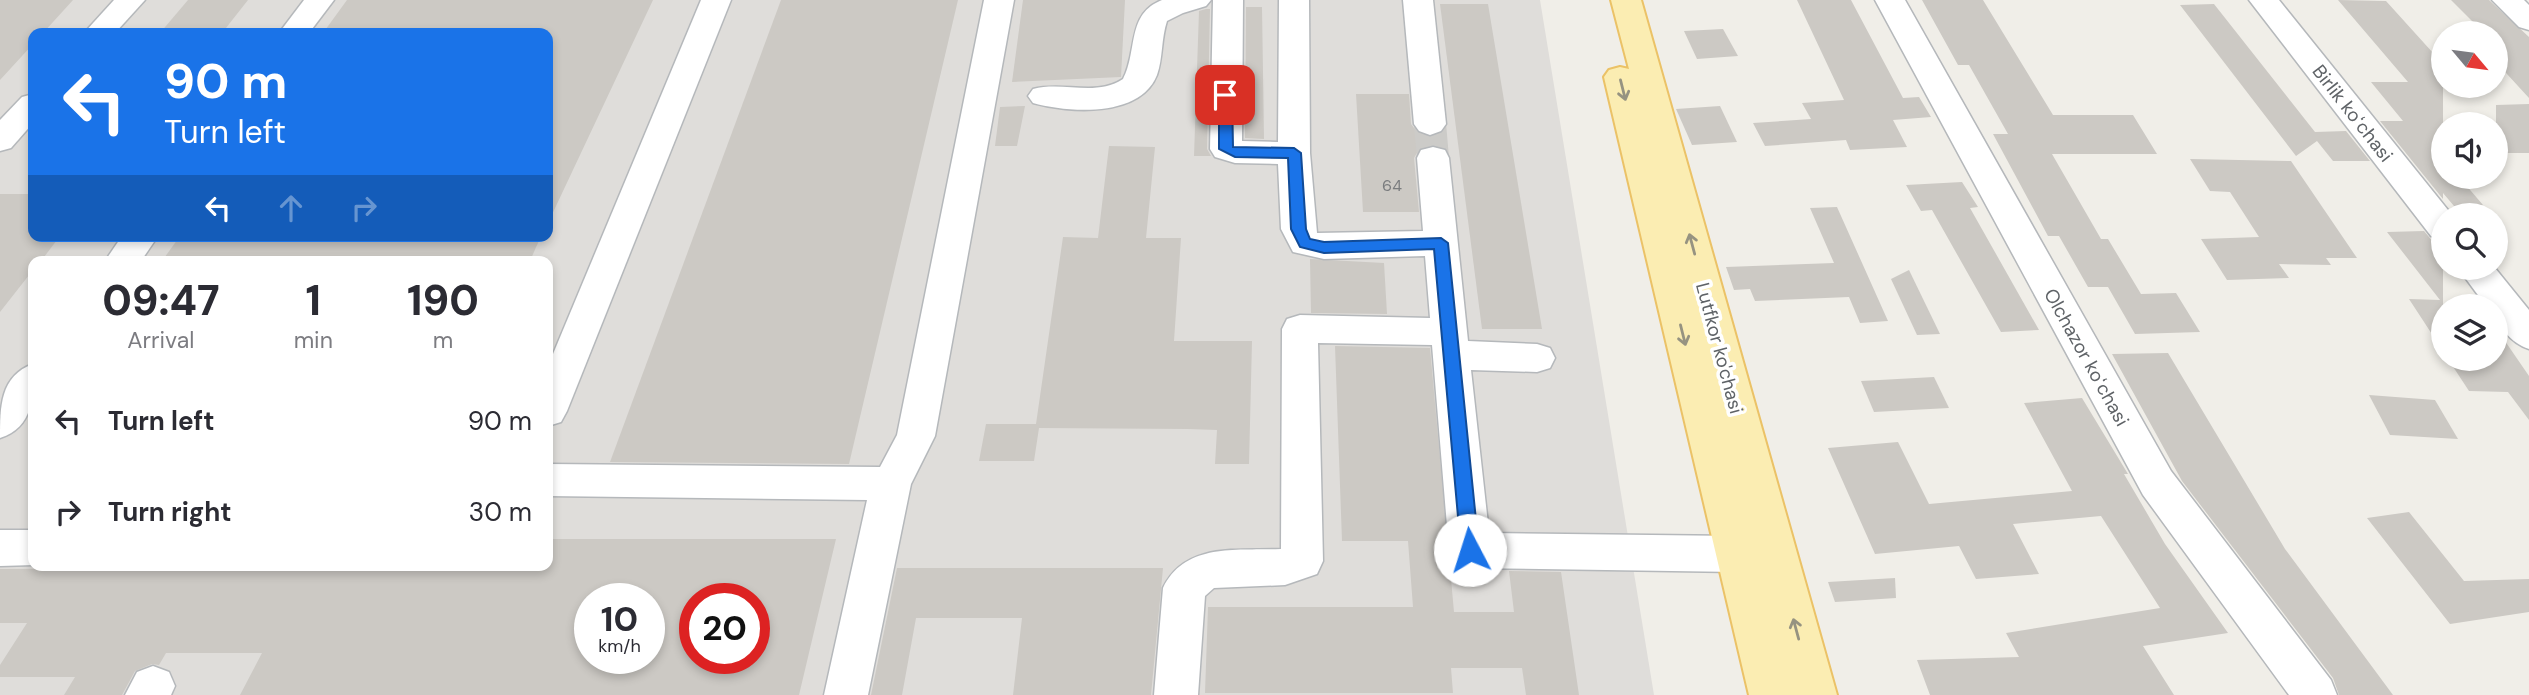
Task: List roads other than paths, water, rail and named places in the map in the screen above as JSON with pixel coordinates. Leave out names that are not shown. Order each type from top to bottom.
[{"type":"main road","name":"Lutfkor ko'chasi","points":[[1601,0],[1772,695]]},
{"type":"main road","name":"Lutfkor ko'chasi","points":[[1626,0],[1814,695]]},
{"type":"street","points":[[104,28],[130,0]]},
{"type":"street","points":[[297,28],[319,0]]},
{"type":"street","points":[[553,399],[716,0]]},
{"type":"street","points":[[846,695],[891,484],[916,436],[999,0]]},
{"type":"street","points":[[1044,96],[1111,97],[1132,88],[1143,75],[1153,20],[1164,9],[1196,0]]},
{"type":"street","points":[[1228,0],[1226,149],[1235,152],[1294,153]]},
{"type":"street","points":[[1294,0],[1294,153],[1298,229],[1305,243],[1324,247],[1441,243]]},
{"type":"street","points":[[1418,0],[1431,141]]},
{"type":"street","name":"Olchazor koʻchasi","points":[[1890,0],[2157,483],[2315,695]]},
{"type":"street","name":"Birlik koʻchasi","points":[[2264,0],[2431,212]]},
{"type":"street","points":[[2507,0],[2529,21]]},
{"type":"street","points":[[0,140],[28,109]]},
{"type":"street","points":[[126,256],[136,242]]},
{"type":"street","points":[[2485,280],[2529,335]]},
{"type":"street","points":[[1176,695],[1184,588],[1205,570],[1285,567],[1302,561],[1300,329],[1450,344],[1537,358]]},
{"type":"street","points":[[1450,344],[1470,550],[1737,554]]},
{"type":"street","points":[[0,423],[28,386]]},
{"type":"street","points":[[553,480],[891,484]]},
{"type":"street","points":[[0,548],[28,548]]},
{"type":"lane","points":[[1431,141],[1450,344]]},
{"type":"tunnel","points":[[1430,124],[1433,158]]}]
